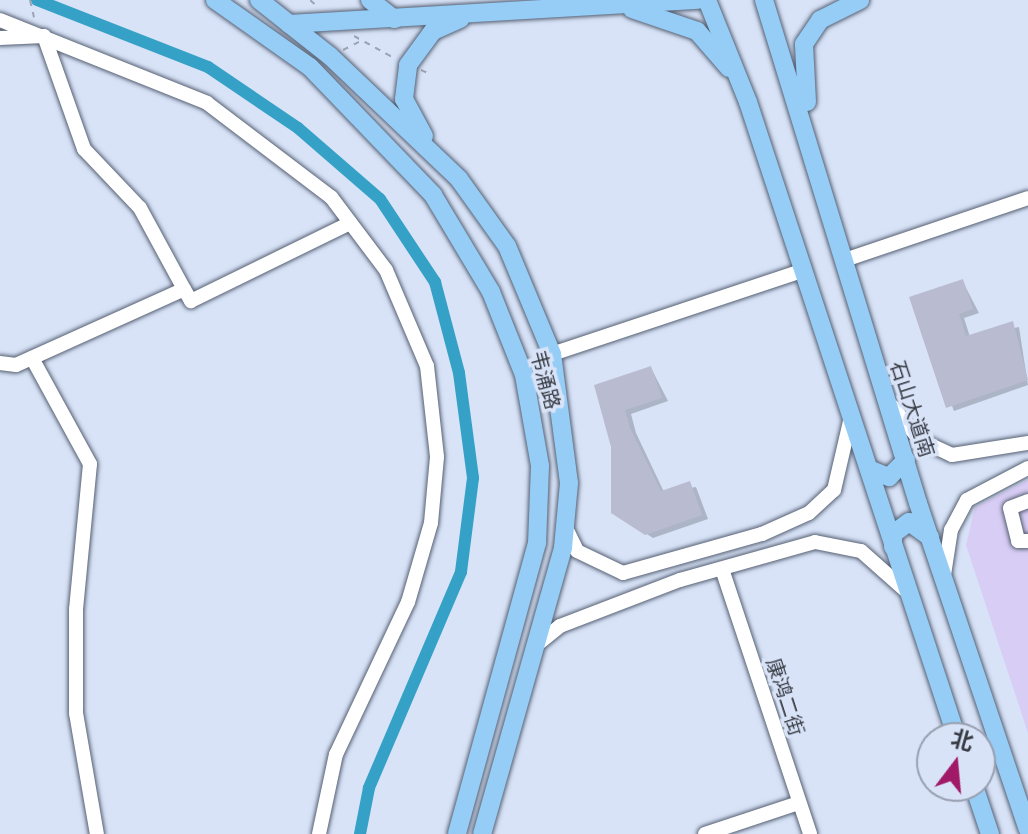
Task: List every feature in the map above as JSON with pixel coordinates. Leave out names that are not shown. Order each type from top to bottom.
[{"type":"main road","name":"韦涌路","points":[[215,0],[254,24],[380,132],[433,195],[491,292],[524,375],[540,466],[526,589],[457,834]]},
{"type":"main road","name":"韦涌路","points":[[259,0],[293,24],[459,179],[507,246],[552,354],[567,448],[566,526],[539,643],[506,733],[482,834]]},
{"type":"main road","points":[[370,0],[394,19]]},
{"type":"main road","points":[[254,24],[340,24],[531,6],[698,0]]},
{"type":"main road","points":[[707,0],[748,102],[798,272],[849,409],[906,591],[951,722]]},
{"type":"main road","name":"石山大道南","points":[[764,0],[885,398],[1028,829]]},
{"type":"main road","points":[[820,176],[801,57],[820,20],[860,0]]},
{"type":"main road","points":[[578,3],[649,12],[697,31],[748,102]]},
{"type":"main road","points":[[459,179],[414,124],[404,99],[408,65],[446,23],[531,6]]},
{"type":"main road","points":[[380,132],[381,115],[395,119]]},
{"type":"main road","points":[[869,469],[889,477],[906,460]]},
{"type":"main road","points":[[893,547],[893,534],[909,522],[930,537]]},
{"type":"main road","points":[[979,802],[990,834]]},
{"type":"street","points":[[0,20],[207,103],[331,197],[386,270],[427,366],[437,457],[431,523],[408,602],[336,754],[319,834]]},
{"type":"street","points":[[0,38],[44,36]]},
{"type":"street","points":[[44,36],[84,149],[140,208],[191,301],[350,223]]},
{"type":"street","points":[[845,260],[1028,198]]},
{"type":"street","points":[[552,354],[798,272]]},
{"type":"street","points":[[0,363],[32,358],[184,289]]},
{"type":"street","points":[[32,358],[90,464],[76,609],[76,713],[97,834]]},
{"type":"street","points":[[885,398],[920,440],[952,455],[1028,444]]},
{"type":"street","points":[[566,526],[577,551],[607,570],[637,572],[762,534],[809,513],[834,490],[849,409]]},
{"type":"street","points":[[944,575],[951,530],[967,500],[1028,468],[1018,458],[1028,444]]},
{"type":"street","points":[[1028,501],[1010,508],[1018,541],[1028,541]]},
{"type":"street","points":[[754,560],[782,541],[779,533],[762,534]]},
{"type":"street","points":[[539,643],[560,626],[680,580],[723,572],[754,560],[834,541],[873,558],[906,591]]},
{"type":"street","points":[[680,580],[671,573],[700,554]]},
{"type":"street","name":"康鸿二街","points":[[723,572],[810,834]]},
{"type":"street","points":[[705,834],[799,803]]},
{"type":"path","points":[[30,0],[34,22]]},
{"type":"path","points":[[310,0],[340,24],[408,65],[430,74]]},
{"type":"shaded area","points":[[1028,480],[1028,733],[966,545],[975,507]]},
{"type":"building","points":[[963,279],[973,309],[959,314],[966,336],[1013,321],[1028,380],[946,408],[909,297]]},
{"type":"building","points":[[651,366],[662,398],[625,410],[630,428],[661,491],[690,481],[702,515],[645,535],[611,513],[611,447],[594,385]]},
{"type":"waterway","points":[[37,0],[208,67],[298,128],[380,199],[435,282],[459,373],[473,478],[461,572],[369,788],[360,834]]}]
